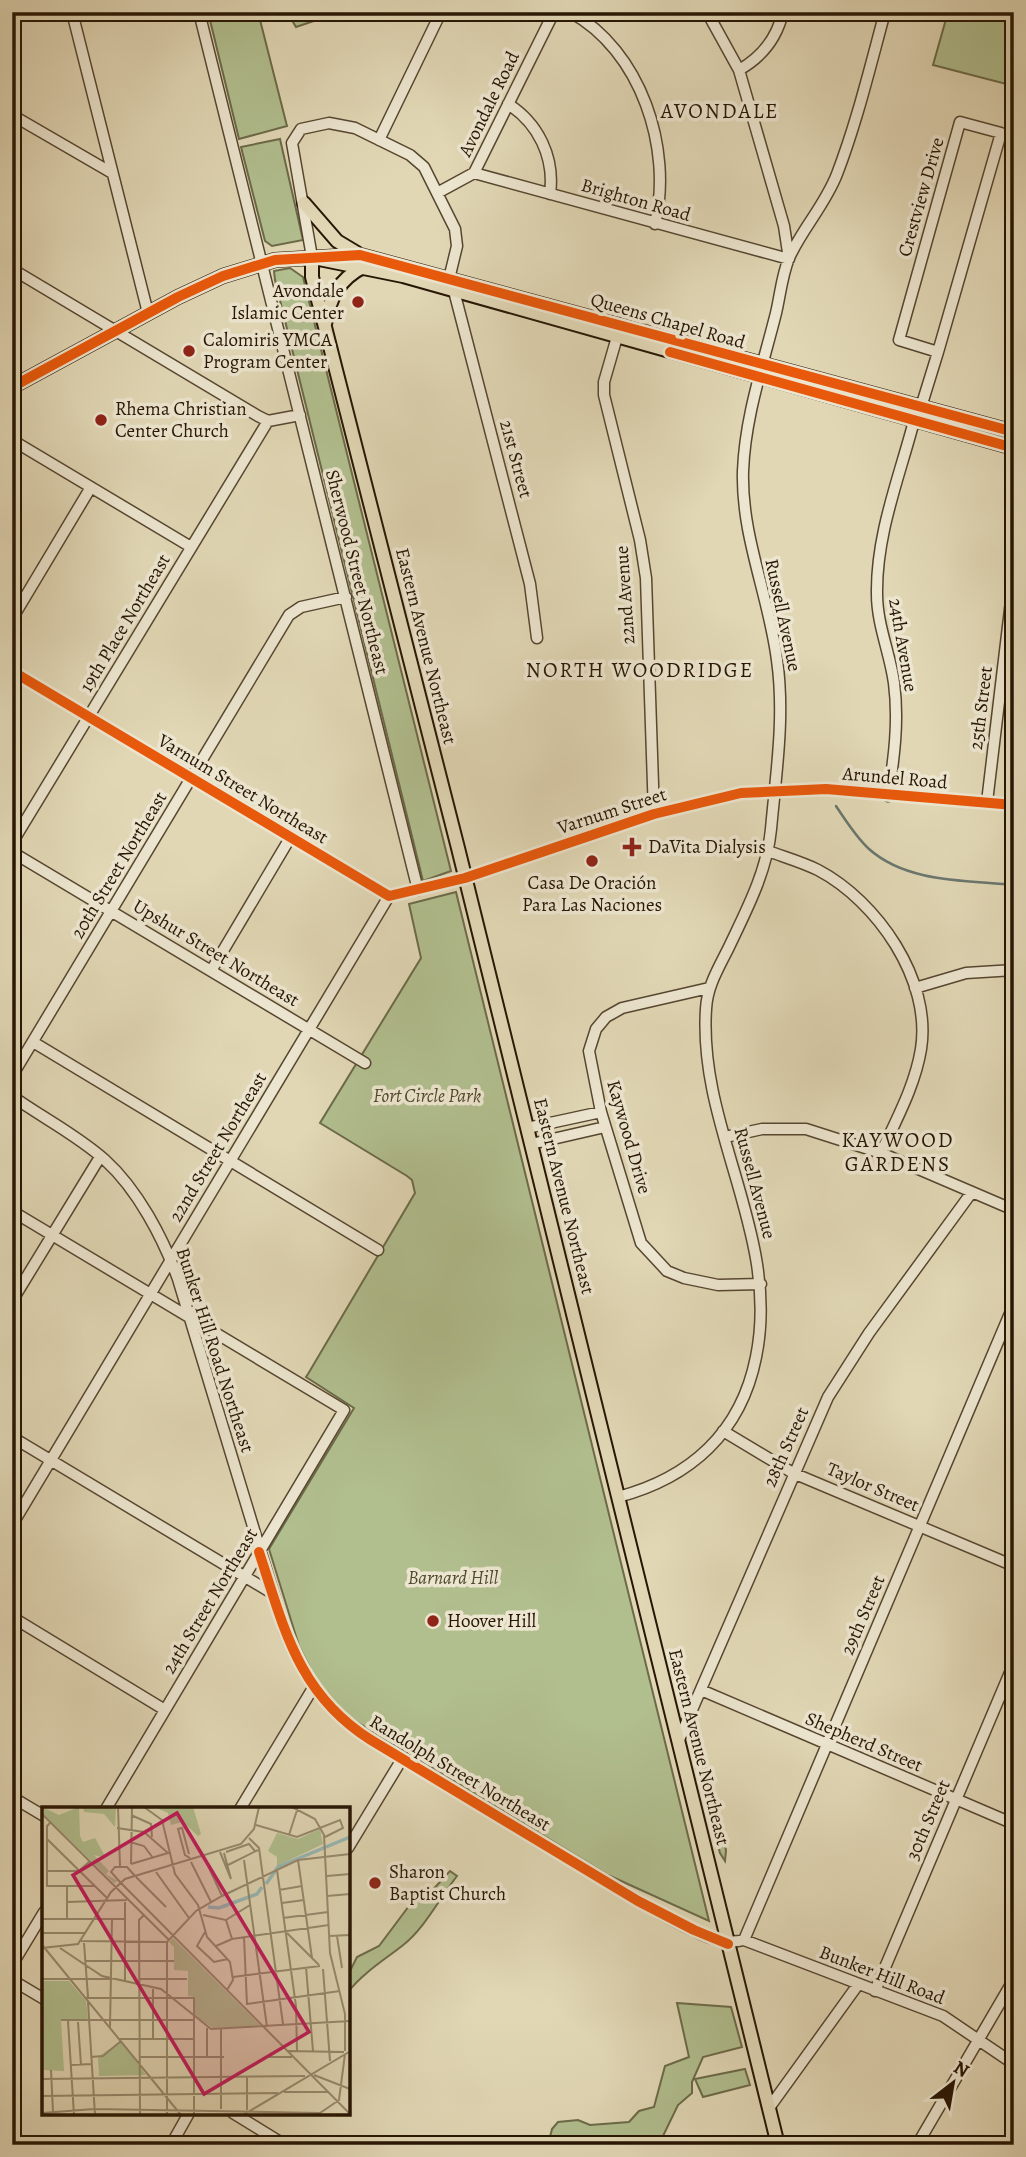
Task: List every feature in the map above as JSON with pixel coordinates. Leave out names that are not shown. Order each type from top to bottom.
[{"type":"main road","points":[[304,203],[337,241],[362,261],[343,280],[329,304],[325,327]]},
{"type":"main road","name":"Queens Chapel Road","points":[[12,387],[203,284],[262,263],[312,257],[362,261],[452,285],[760,372],[893,416],[1014,448]]},
{"type":"main road","name":"Eastern Avenue Northeast","points":[[312,257],[312,277],[465,878],[778,2145]]},
{"type":"main road","name":"Queens Chapel Road","points":[[452,285],[617,337],[921,407],[1014,432]]},
{"type":"main road","points":[[893,416],[913,414],[921,407]]},
{"type":"street","points":[[72,12],[148,313]]},
{"type":"street","points":[[199,12],[262,263]]},
{"type":"street","points":[[379,139],[441,12]]},
{"type":"street","name":"Avondale Road","points":[[474,173],[554,12]]},
{"type":"street","points":[[570,12],[587,23],[616,53],[643,98],[654,128],[660,166],[660,204],[655,224]]},
{"type":"street","points":[[707,12],[739,70],[784,226],[789,259]]},
{"type":"street","points":[[739,70],[769,45],[779,28],[783,12]]},
{"type":"street","name":"Russell Avenue","points":[[618,1497],[678,1474],[707,1453],[741,1402],[757,1356],[762,1310],[761,1284],[752,1234],[725,1137],[708,1055],[706,1020],[709,988],[755,891],[768,851],[778,762],[781,701],[777,659],[753,558],[744,502],[747,433],[789,259],[835,179],[856,120],[885,12]]},
{"type":"street","points":[[508,104],[522,113],[543,142],[551,170],[550,194]]},
{"type":"street","points":[[12,115],[112,173]]},
{"type":"street","name":"Crestview Drive","points":[[921,407],[939,352],[1001,133],[960,122],[899,340],[939,352]]},
{"type":"street","points":[[312,257],[293,154],[294,137],[301,129],[329,123],[342,124],[379,139],[417,161],[430,174],[457,238],[452,285]]},
{"type":"street","points":[[439,192],[474,173]]},
{"type":"street","name":"Brighton Road","points":[[474,173],[789,259]]},
{"type":"street","name":"Sherwood Street Northeast","points":[[262,263],[418,890]]},
{"type":"street","points":[[12,269],[268,421],[300,415]]},
{"type":"street","name":"21st Street","points":[[452,285],[530,584],[537,638]]},
{"type":"street","name":"22nd Avenue","points":[[617,337],[604,382],[604,394],[640,540],[646,578],[654,814]]},
{"type":"street","name":"19th Place Northeast","points":[[12,843],[268,421]]},
{"type":"street","name":"24th Avenue","points":[[888,796],[896,711],[894,682],[878,616],[877,572],[886,522],[914,421]]},
{"type":"street","points":[[12,440],[191,547]]},
{"type":"street","points":[[12,618],[91,487]]},
{"type":"street","name":"25th Street","points":[[987,802],[1014,576]]},
{"type":"street","name":"20th Street Northeast","points":[[12,1076],[289,615],[301,607],[345,597]]},
{"type":"street","name":"Varnum Street Northeast","points":[[12,671],[389,896]]},
{"type":"street","name":"Arundel Road","points":[[773,791],[826,789],[1014,805]]},
{"type":"street","name":"Varnum Street","points":[[465,878],[654,814],[741,793],[773,791]]},
{"type":"street","points":[[211,971],[290,838]]},
{"type":"street","points":[[768,851],[818,870],[855,896],[876,918],[896,948],[915,988],[922,1019],[918,1066],[881,1153]]},
{"type":"street","name":"Upshur Street Northeast","points":[[12,852],[365,1063]]},
{"type":"street","points":[[389,896],[465,878]]},
{"type":"street","name":"22nd Street Northeast","points":[[12,1525],[389,896]]},
{"type":"street","points":[[915,988],[966,972],[999,968],[1014,970]]},
{"type":"street","name":"Kaywood Drive","points":[[709,988],[622,1009],[601,1023],[592,1038],[589,1051],[601,1112],[642,1243],[653,1258],[667,1271],[684,1278],[718,1285],[761,1284]]},
{"type":"street","points":[[33,1042],[378,1250]]},
{"type":"street","name":"Bunker Hill Road Northeast","points":[[12,1096],[100,1157],[136,1199],[170,1261],[190,1318],[259,1552]]},
{"type":"street","points":[[527,1128],[601,1112]]},
{"type":"street","points":[[531,1144],[606,1126]]},
{"type":"street","points":[[725,1137],[762,1129],[806,1129],[881,1153],[1014,1210]]},
{"type":"street","points":[[12,1301],[100,1157]]},
{"type":"street","name":"28th Street","points":[[678,1742],[793,1473],[841,1375],[972,1192]]},
{"type":"street","points":[[12,1211],[190,1318]]},
{"type":"street","name":"29th Street","points":[[744,1940],[1014,1304]]},
{"type":"street","name":"24th Street Northeast","points":[[107,1807],[344,1410],[190,1318]]},
{"type":"street","name":"Taylor Street","points":[[723,1431],[793,1473],[1014,1566]]},
{"type":"street","points":[[12,1437],[272,1593]]},
{"type":"street","name":"Randolph Street Northeast","points":[[259,1552],[293,1651],[313,1688],[352,1728],[638,1900],[686,1926],[728,1944]]},
{"type":"street","points":[[12,1617],[165,1710]]},
{"type":"street","name":"30th Street","points":[[874,1991],[1014,1663]]},
{"type":"street","points":[[241,1807],[313,1688]]},
{"type":"street","name":"Shepherd Street","points":[[701,1690],[1014,1824]]},
{"type":"street","points":[[350,1845],[402,1759]]},
{"type":"street","points":[[12,1797],[42,1815]]},
{"type":"street","points":[[12,1965],[42,1915]]},
{"type":"street","points":[[728,1944],[744,1940]]},
{"type":"street","name":"Bunker Hill Road","points":[[744,1940],[857,1986],[943,2015],[1014,2064]]},
{"type":"street","points":[[917,2145],[1014,1979]]},
{"type":"street","points":[[12,1980],[42,1998]]},
{"type":"street","points":[[769,2108],[857,1986]]},
{"type":"street","points":[[171,2145],[189,2115]]},
{"type":"street","points":[[236,2115],[285,2145]]},
{"type":"green space","points":[[208,12],[258,12],[287,126],[239,139]]},
{"type":"green space","points":[[287,12],[322,12],[320,19],[296,27]]},
{"type":"green space","points":[[948,12],[1014,12],[1014,86],[933,65]]},
{"type":"green space","points":[[280,139],[303,240],[272,246],[265,241],[241,147]]},
{"type":"green space","points":[[290,268],[303,277],[451,871],[423,881],[275,280],[274,271]]},
{"type":"green space","name":"Barnard Hill","points":[[456,892],[709,1921],[608,1875],[347,1716],[317,1682],[299,1646],[269,1549],[354,1408],[306,1377],[415,1193],[412,1180],[407,1176],[320,1123],[421,958],[409,904]]},
{"type":"green space","points":[[695,1727],[726,1850],[725,1861],[720,1853],[691,1741]]},
{"type":"green space","points":[[450,1871],[457,1876],[418,1931],[350,1990],[350,1971],[357,1957],[379,1946],[409,1906],[429,1894]]},
{"type":"green space","points":[[677,2003],[731,2007],[742,2047],[703,2057],[692,2082],[692,2093],[678,2105],[663,2136],[650,2137],[643,2145],[548,2145],[552,2129],[558,2122],[578,2120],[590,2125],[629,2122],[639,2111],[654,2107],[665,2066],[689,2057]]},
{"type":"green space","points":[[745,2069],[750,2085],[703,2097],[695,2079]]},
{"type":"waterway","points":[[836,806],[869,849],[901,868],[938,878],[1014,885]]},
{"type":"cycle path","points":[[12,387],[178,297],[223,276],[275,260],[360,255],[1014,432]]},
{"type":"cycle path","points":[[670,352],[1014,448]]},
{"type":"cycle path","points":[[12,671],[389,896],[465,878],[654,814],[741,793],[826,789],[1014,805]]},
{"type":"cycle path","points":[[259,1552],[286,1633],[297,1657],[326,1702],[346,1722],[371,1740],[638,1901],[728,1944]]},
{"type":"place","name":"Avondale Islamic Center","points":[[358,302]]},
{"type":"place","name":"Calomiris YMCA Program Center","points":[[189,351]]},
{"type":"place","name":"Rhema Christian Center Church","points":[[101,420]]},
{"type":"place","name":"DaVita Dialysis","points":[[632,847]]},
{"type":"place","name":"Casa De Oración Para Las Naciones","points":[[592,861]]},
{"type":"place","name":"Hoover Hill","points":[[433,1621]]},
{"type":"place","name":"Sharon Baptist Church","points":[[375,1883]]},
{"type":"district","name":"AVONDALE","points":[[720,111]]},
{"type":"district","name":"NORTH WOODRIDGE","points":[[640,670]]},
{"type":"district","name":"KAYWOOD GARDENS","points":[[898,1152]]},
{"type":"park label","name":"Fort Circle Park","points":[[427,1096]]}]
